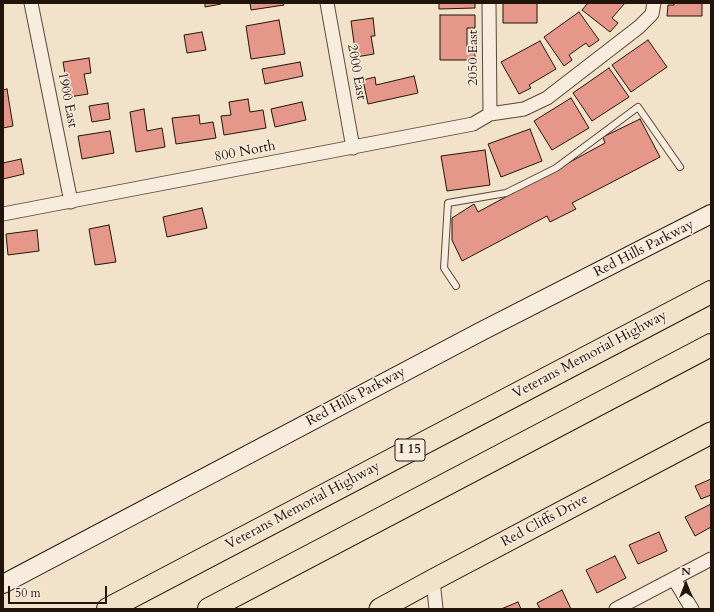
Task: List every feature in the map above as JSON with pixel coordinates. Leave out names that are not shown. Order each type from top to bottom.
[{"type":"highway","name":"Veterans Memorial Highway","points":[[108,609],[711,292]]},
{"type":"highway","points":[[209,609],[711,345]]},
{"type":"main road","name":"Red Hills Parkway","points":[[3,584],[480,332],[711,214]]},
{"type":"main road","name":"Red Cliffs Drive","points":[[380,609],[711,433]]},
{"type":"street","name":"1900 East","points":[[31,3],[71,202]]},
{"type":"street","name":"2000 East","points":[[326,3],[353,148]]},
{"type":"street","name":"2050 East","points":[[490,3],[490,114]]},
{"type":"street","points":[[490,114],[524,109],[548,98],[639,27],[652,14],[654,3]]},
{"type":"street","name":"800 North","points":[[3,214],[473,124],[490,114]]},
{"type":"street","points":[[616,609],[711,559]]},
{"type":"street","points":[[674,579],[692,609]]},
{"type":"street","points":[[432,580],[436,609]]},
{"type":"lane","points":[[456,286],[444,268],[448,203],[506,193],[556,168],[638,107],[680,167]]},
{"type":"building","points":[[205,3],[221,3],[221,4],[205,7]]},
{"type":"building","points":[[250,3],[283,3],[284,5],[251,10]]},
{"type":"building","points":[[439,3],[475,3],[475,8],[439,9]]},
{"type":"building","points":[[503,3],[537,3],[537,23],[503,23]]},
{"type":"building","points":[[588,3],[625,3],[612,18],[618,23],[610,32],[582,10]]},
{"type":"building","points":[[674,3],[702,3],[702,16],[667,16],[668,5],[674,5]]},
{"type":"building","points":[[579,12],[599,40],[589,47],[586,43],[569,55],[572,60],[564,66],[544,37]]},
{"type":"building","points":[[440,15],[475,15],[475,28],[467,28],[467,47],[475,47],[475,60],[440,60]]},
{"type":"building","points":[[373,18],[375,36],[371,36],[374,54],[356,57],[351,21]]},
{"type":"building","points":[[279,20],[285,54],[251,59],[246,26]]},
{"type":"building","points":[[202,32],[206,50],[187,53],[184,35]]},
{"type":"building","points":[[648,40],[667,67],[631,92],[612,65]]},
{"type":"building","points":[[540,41],[556,69],[529,85],[531,88],[519,94],[501,62]]},
{"type":"building","points":[[89,58],[91,73],[84,74],[88,94],[69,97],[63,62]]},
{"type":"building","points":[[300,62],[303,76],[265,84],[262,69]]},
{"type":"building","points":[[609,68],[629,97],[592,121],[573,93]]},
{"type":"building","points":[[414,76],[418,93],[368,104],[363,80],[375,77],[376,85]]},
{"type":"building","points":[[7,89],[13,126],[3,128],[3,90]]},
{"type":"building","points":[[571,98],[589,128],[552,150],[534,121]]},
{"type":"building","points":[[248,99],[250,112],[263,110],[266,128],[224,135],[221,116],[231,115],[229,102]]},
{"type":"building","points":[[302,102],[306,120],[275,127],[271,109]]},
{"type":"building","points":[[108,103],[110,119],[92,122],[89,106]]},
{"type":"building","points":[[144,109],[147,131],[162,128],[165,147],[136,152],[130,112]]},
{"type":"building","points":[[199,115],[200,124],[213,122],[216,138],[176,144],[172,118]]},
{"type":"building","points":[[640,119],[660,157],[572,203],[576,209],[550,222],[547,216],[462,261],[452,240],[452,218],[474,204],[478,212],[605,143],[603,137]]},
{"type":"building","points":[[530,129],[542,161],[501,177],[488,144]]},
{"type":"building","points":[[110,131],[114,153],[82,159],[78,136]]},
{"type":"building","points":[[485,150],[490,185],[447,191],[441,156]]},
{"type":"building","points":[[21,159],[24,174],[3,179],[3,163]]},
{"type":"building","points":[[202,208],[207,228],[167,237],[163,217]]},
{"type":"building","points":[[109,225],[116,262],[95,265],[89,229]]},
{"type":"building","points":[[37,230],[39,251],[8,255],[6,234]]},
{"type":"building","points":[[711,479],[711,495],[701,499],[695,486]]},
{"type":"building","points":[[711,504],[711,527],[695,536],[685,517]]},
{"type":"building","points":[[659,532],[667,551],[638,564],[629,545]]},
{"type":"building","points":[[615,556],[626,578],[597,593],[586,570]]},
{"type":"building","points":[[562,590],[571,609],[540,609],[537,603]]},
{"type":"building","points":[[518,602],[521,609],[501,609]]}]
